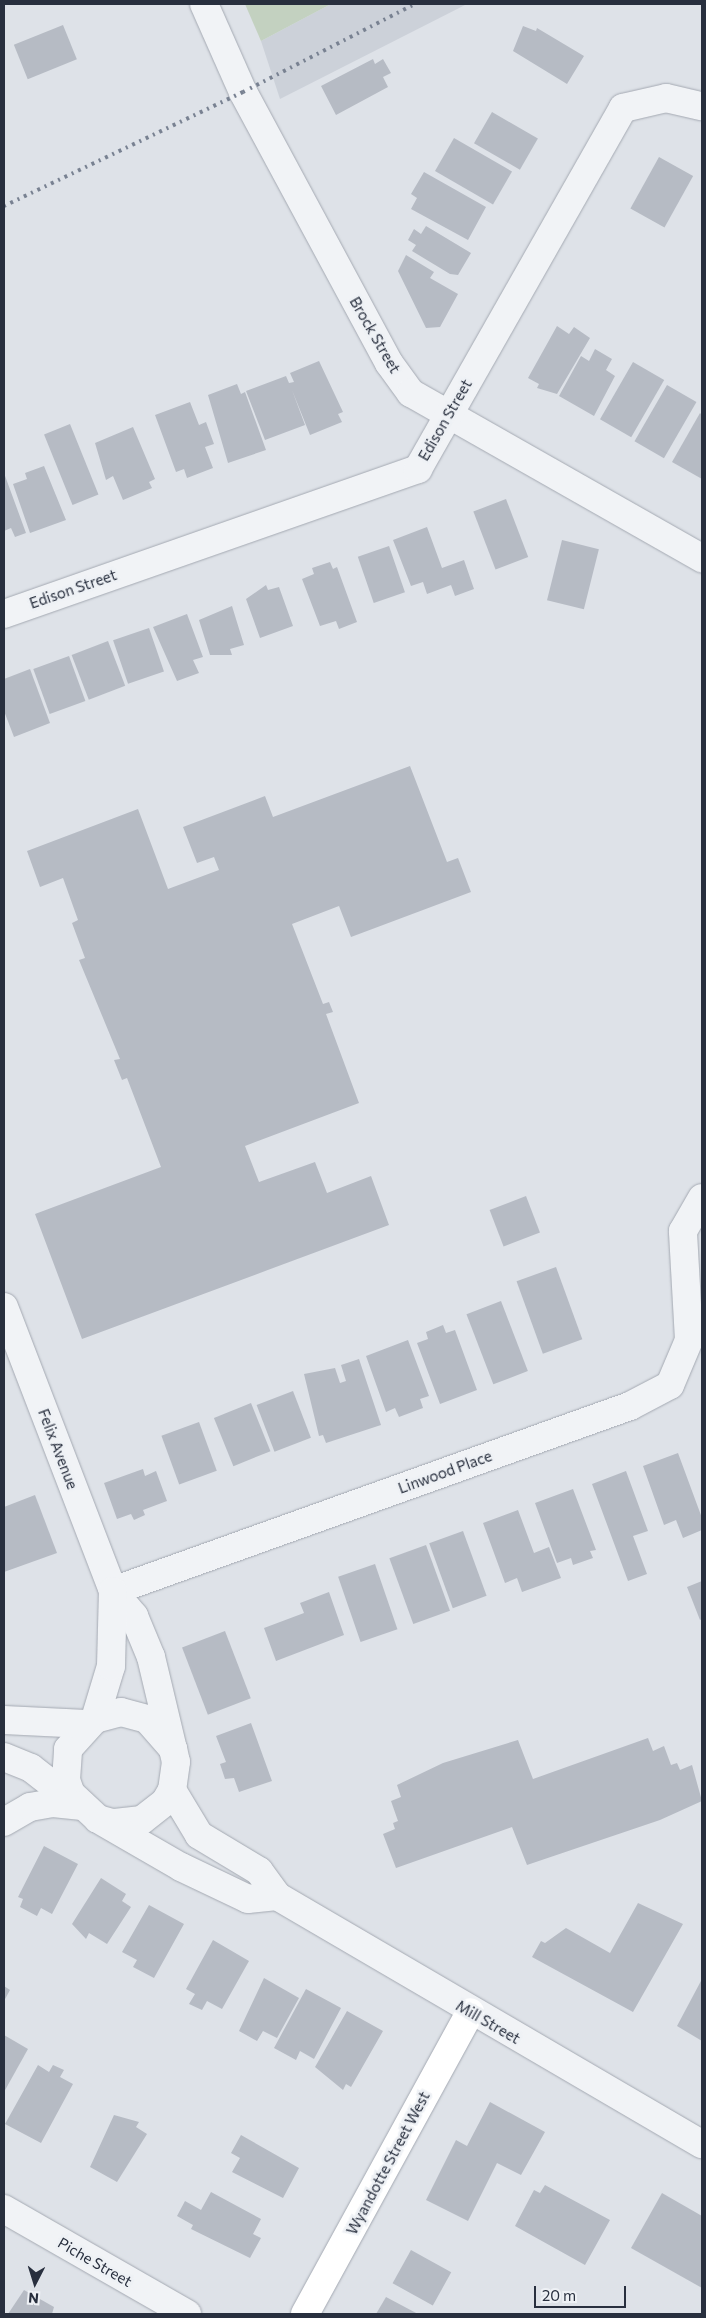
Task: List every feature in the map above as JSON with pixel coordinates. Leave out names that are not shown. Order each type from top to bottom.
[{"type":"main road","name":"Wyandotte Street West","points":[[306,2314],[470,2012]]},
{"type":"street","name":"Brock Street","points":[[204,4],[226,59],[389,363],[412,393],[702,558]]},
{"type":"street","name":"Edison Street","points":[[4,614],[418,469],[623,108],[666,98],[702,106]]},
{"type":"street","name":"Linwood Place","points":[[113,1591],[630,1406],[670,1385],[689,1340],[694,1282],[684,1231],[702,1198]]},
{"type":"street","name":"Felix Avenue","points":[[4,1307],[113,1591],[134,1616],[151,1658],[173,1749]]},
{"type":"street","name":"Felix Avenue","points":[[90,1722],[111,1666],[113,1591]]},
{"type":"street","points":[[4,1720],[14,1724],[90,1722],[121,1712],[147,1719],[173,1749],[176,1775],[172,1790],[165,1802],[142,1820],[112,1823],[89,1813],[53,1803],[30,1807],[4,1822]]},
{"type":"street","points":[[89,1813],[66,1780],[65,1764],[68,1749],[90,1722]]},
{"type":"street","points":[[4,1757],[31,1768],[89,1813],[180,1868],[248,1899],[277,1896]]},
{"type":"street","name":"Mill Street","points":[[172,1790],[199,1835],[259,1871],[277,1896],[470,2012],[702,2144]]},
{"type":"street","name":"Piche Street","points":[[4,2209],[187,2314]]},
{"type":"shaded area","points":[[331,4],[467,4],[280,99],[261,41]]},
{"type":"green space","points":[[245,4],[331,4],[261,41]]},
{"type":"building","points":[[63,25],[77,59],[28,79],[14,45]]},
{"type":"building","points":[[523,26],[536,31],[537,28],[584,56],[567,84],[513,51]]},
{"type":"building","points":[[373,59],[375,64],[383,59],[391,73],[383,77],[388,87],[336,115],[321,86]]},
{"type":"building","points":[[492,112],[538,138],[520,170],[474,143]]},
{"type":"building","points":[[454,138],[512,171],[493,204],[435,171]]},
{"type":"building","points":[[659,157],[693,176],[665,228],[630,209]]},
{"type":"building","points":[[424,172],[486,207],[468,240],[411,209],[417,198],[411,194]]},
{"type":"building","points":[[426,226],[471,253],[458,275],[450,274],[412,251],[416,245],[408,240],[414,229],[421,234]]},
{"type":"building","points":[[406,255],[434,272],[430,278],[458,294],[440,327],[426,328],[398,271]]},
{"type":"building","points":[[557,326],[569,334],[574,327],[590,338],[557,394],[537,388],[539,384],[528,378]]},
{"type":"building","points":[[595,349],[612,359],[606,370],[615,376],[594,416],[559,396],[581,356],[589,361]]},
{"type":"building","points":[[319,361],[343,412],[338,414],[342,422],[310,435],[292,390],[305,425],[265,440],[246,391],[286,376],[289,383],[294,382],[290,373]]},
{"type":"building","points":[[633,362],[664,380],[631,437],[600,419]]},
{"type":"building","points":[[237,384],[241,394],[245,392],[266,450],[228,463],[208,395]]},
{"type":"building","points":[[667,385],[696,402],[664,458],[634,441]]},
{"type":"building","points":[[190,402],[199,425],[206,422],[214,444],[205,447],[213,468],[187,478],[184,469],[176,472],[155,415]]},
{"type":"building","points":[[700,413],[702,415],[702,479],[672,462]]},
{"type":"building","points":[[70,424],[98,494],[73,505],[44,434]]},
{"type":"building","points":[[133,427],[155,479],[149,482],[152,488],[123,500],[113,476],[106,480],[95,443]]},
{"type":"building","points":[[44,466],[66,520],[30,533],[13,484],[27,479],[25,473]]},
{"type":"building","points":[[4,473],[26,533],[15,537],[11,528],[4,531]]},
{"type":"building","points":[[506,499],[528,557],[496,569],[473,512]]},
{"type":"building","points":[[427,527],[442,568],[464,560],[474,589],[455,596],[451,585],[427,594],[423,582],[411,586],[393,540]]},
{"type":"building","points":[[562,540],[599,549],[584,609],[547,600]]},
{"type":"building","points":[[389,546],[405,592],[374,603],[358,557]]},
{"type":"building","points":[[330,562],[333,569],[337,567],[357,622],[339,629],[336,621],[320,626],[302,579],[314,574],[312,568]]},
{"type":"building","points":[[266,585],[268,590],[279,587],[293,626],[260,638],[246,599]]},
{"type":"building","points":[[232,606],[244,645],[230,649],[232,655],[210,655],[199,620]]},
{"type":"building","points":[[187,614],[203,657],[193,660],[199,673],[177,681],[153,627]]},
{"type":"building","points":[[149,628],[164,671],[128,684],[113,640]]},
{"type":"building","points":[[108,641],[125,686],[89,700],[72,655]]},
{"type":"building","points":[[69,656],[85,701],[50,714],[33,669]]},
{"type":"building","points":[[30,669],[50,723],[14,737],[4,711],[4,679]]},
{"type":"building","points":[[410,766],[447,862],[458,858],[471,892],[351,937],[339,906],[292,924],[323,1004],[329,1002],[333,1012],[326,1014],[359,1103],[245,1146],[259,1182],[315,1162],[327,1193],[371,1176],[389,1225],[82,1339],[35,1214],[161,1167],[127,1078],[122,1080],[114,1060],[120,1059],[79,960],[85,958],[72,923],[78,920],[63,878],[40,887],[27,851],[138,809],[168,889],[219,870],[214,857],[197,863],[183,827],[265,796],[273,817]]},
{"type":"building","points":[[526,1196],[540,1232],[504,1246],[490,1210]]},
{"type":"building","points":[[556,1267],[582,1339],[543,1354],[517,1281]]},
{"type":"building","points":[[501,1301],[528,1371],[493,1384],[466,1314]]},
{"type":"building","points":[[443,1325],[446,1333],[455,1330],[477,1390],[440,1404],[417,1343],[428,1339],[426,1332]]},
{"type":"building","points":[[408,1340],[429,1396],[420,1399],[423,1408],[399,1417],[395,1408],[386,1412],[366,1356]]},
{"type":"building","points":[[359,1359],[381,1425],[326,1443],[323,1435],[319,1436],[304,1374],[335,1368],[340,1383],[346,1381],[341,1365]]},
{"type":"building","points":[[293,1391],[311,1438],[275,1452],[257,1405]]},
{"type":"building","points":[[251,1403],[270,1451],[233,1466],[214,1418]]},
{"type":"building","points":[[199,1422],[217,1471],[179,1485],[161,1436]]},
{"type":"building","points":[[678,1453],[702,1518],[702,1530],[683,1538],[676,1520],[664,1525],[643,1466]]},
{"type":"building","points":[[143,1469],[145,1476],[156,1471],[167,1501],[143,1510],[145,1515],[134,1520],[131,1514],[117,1519],[104,1483]]},
{"type":"building","points":[[626,1471],[648,1531],[633,1536],[647,1574],[628,1581],[592,1484]]},
{"type":"building","points":[[573,1489],[596,1550],[590,1551],[593,1558],[573,1565],[571,1558],[557,1563],[535,1503]]},
{"type":"building","points":[[35,1495],[57,1553],[4,1572],[4,1507]]},
{"type":"building","points":[[518,1510],[534,1553],[549,1547],[561,1578],[522,1592],[517,1578],[505,1583],[483,1523]]},
{"type":"building","points":[[463,1531],[487,1596],[453,1608],[429,1543]]},
{"type":"building","points":[[426,1545],[450,1611],[413,1624],[389,1558]]},
{"type":"building","points":[[375,1564],[397,1629],[361,1642],[338,1577]]},
{"type":"building","points":[[702,1581],[702,1619],[700,1620],[687,1587]]},
{"type":"building","points":[[329,1592],[344,1635],[276,1661],[264,1628],[304,1613],[300,1603]]},
{"type":"building","points":[[225,1631],[251,1698],[208,1715],[182,1647]]},
{"type":"building","points":[[251,1723],[272,1781],[239,1792],[234,1778],[225,1779],[220,1764],[226,1762],[216,1736]]},
{"type":"building","points":[[648,1738],[653,1751],[664,1746],[671,1765],[677,1763],[680,1770],[692,1765],[702,1801],[660,1820],[527,1865],[512,1827],[396,1868],[383,1834],[395,1829],[393,1823],[398,1821],[391,1801],[401,1797],[397,1785],[443,1763],[518,1740],[533,1779]]},
{"type":"building","points":[[44,1846],[78,1864],[52,1914],[41,1908],[37,1916],[20,1907],[23,1899],[18,1897]]},
{"type":"building","points":[[101,1878],[126,1894],[122,1901],[131,1907],[107,1944],[89,1933],[86,1939],[72,1924]]},
{"type":"building","points":[[638,1903],[683,1924],[633,2012],[532,1957],[541,1941],[545,1943],[566,1928],[610,1953]]},
{"type":"building","points":[[149,1905],[184,1924],[154,1978],[133,1967],[137,1960],[122,1952]]},
{"type":"building","points":[[213,1940],[249,1961],[222,2009],[207,2001],[202,2010],[189,2004],[195,1994],[186,1989]]},
{"type":"building","points":[[264,1978],[299,1998],[277,2038],[263,2031],[257,2041],[239,2031]]},
{"type":"building","points":[[702,1979],[702,2041],[677,2026]]},
{"type":"building","points":[[4,1986],[10,1990],[4,2001]]},
{"type":"building","points":[[306,1989],[341,2008],[314,2059],[300,2051],[296,2060],[274,2048]]},
{"type":"building","points":[[347,2011],[383,2031],[351,2087],[346,2084],[343,2090],[315,2067]]},
{"type":"building","points":[[4,2035],[28,2049],[4,2092]]},
{"type":"building","points":[[38,2065],[49,2072],[53,2065],[64,2070],[60,2077],[73,2084],[41,2143],[5,2124]]},
{"type":"building","points":[[490,2102],[545,2132],[521,2175],[497,2163],[468,2221],[426,2200],[456,2140],[467,2146]]},
{"type":"building","points":[[114,2115],[139,2122],[136,2127],[147,2134],[117,2182],[90,2167]]},
{"type":"building","points":[[241,2135],[299,2168],[283,2198],[232,2172],[240,2158],[231,2153]]},
{"type":"building","points":[[545,2185],[610,2220],[585,2265],[515,2226],[534,2190],[540,2193]]},
{"type":"building","points":[[211,2192],[261,2219],[253,2234],[261,2238],[250,2258],[191,2229],[193,2225],[177,2216],[185,2201],[201,2210]]},
{"type":"building","points":[[662,2193],[702,2216],[702,2288],[631,2248]]},
{"type":"building","points":[[411,2250],[451,2272],[433,2306],[393,2283]]},
{"type":"building","points":[[24,2290],[54,2307],[52,2314],[8,2314]]},
{"type":"building","points":[[386,2297],[418,2314],[376,2314]]},
{"type":"railway","points":[[4,206],[243,92],[415,4]]}]
